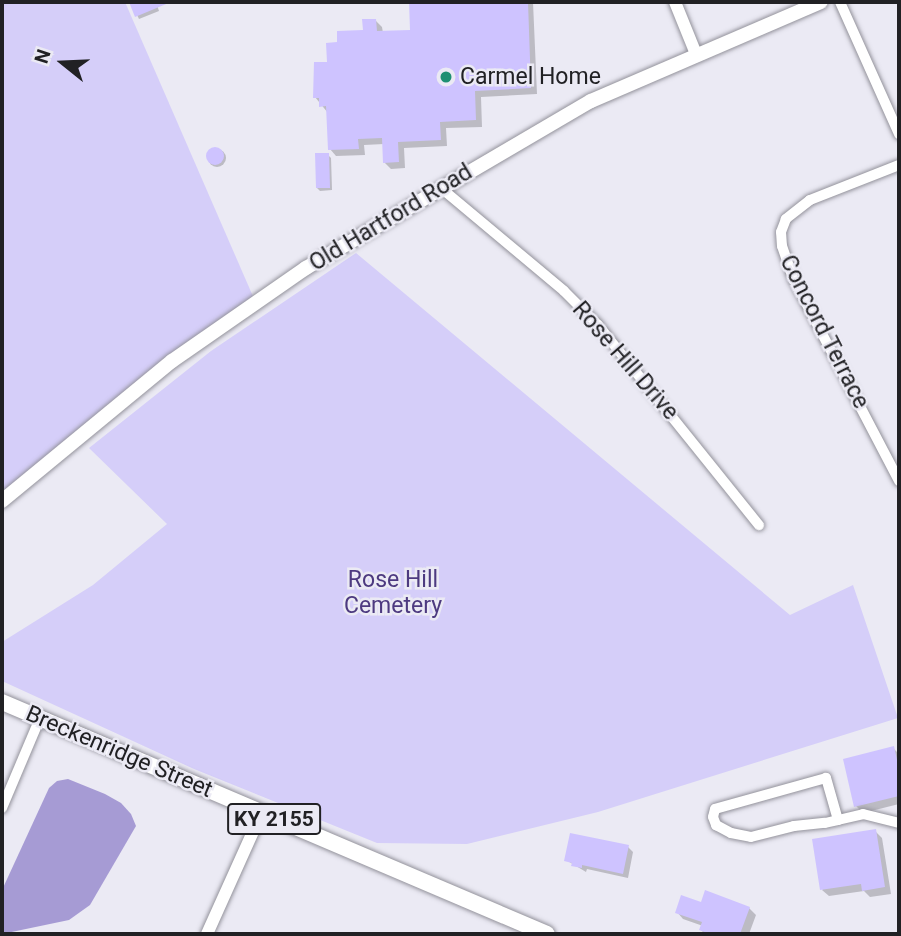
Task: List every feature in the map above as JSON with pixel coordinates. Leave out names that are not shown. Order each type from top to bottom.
[{"type":"main road","name":"Old Hartford Road","points":[[2,501],[218,326],[306,268],[591,100],[821,2]]},
{"type":"main road","name":"Breckenridge Street","points":[[2,702],[547,934]]},
{"type":"street","points":[[675,2],[696,54]]},
{"type":"street","points":[[840,2],[899,134]]},
{"type":"street","name":"Concord Terrace","points":[[899,165],[810,200],[786,219],[782,232],[782,247],[794,280],[899,481]]},
{"type":"street","name":"Rose Hill Drive","points":[[441,188],[564,291],[598,325],[759,525]]},
{"type":"street","points":[[2,808],[40,718]]},
{"type":"street","points":[[838,820],[827,778],[715,809],[713,817],[716,825],[731,833],[751,837],[838,820],[863,814],[899,822]]},
{"type":"street","points":[[207,934],[261,814]]},
{"type":"green space","points":[[2,2],[125,2],[255,301],[2,501]]},
{"type":"green space","name":"Rose Hill Cemetery","points":[[356,253],[790,615],[853,585],[898,718],[598,812],[467,844],[377,843],[194,769],[2,681],[2,642],[93,585],[167,524],[89,448],[211,351]]},
{"type":"shaded area","points":[[68,779],[121,803],[131,814],[136,826],[90,905],[69,920],[2,934],[2,890],[49,788],[57,781]]},
{"type":"building","points":[[129,2],[171,2],[135,17]]},
{"type":"building","name":"Carmel Home","points":[[409,2],[528,2],[531,88],[475,91],[476,120],[440,122],[441,140],[398,142],[399,162],[383,163],[382,138],[358,139],[359,149],[328,150],[326,106],[319,107],[319,98],[313,98],[314,62],[327,62],[326,43],[337,42],[337,31],[363,30],[362,19],[376,19],[377,31],[410,30]]},
{"type":"building","points":[[215,147],[221,150],[224,156],[221,162],[215,165],[209,162],[206,156],[209,150]]},
{"type":"building","points":[[315,153],[329,153],[330,188],[316,188]]},
{"type":"building","points":[[894,746],[899,769],[899,796],[854,807],[843,759]]},
{"type":"building","points":[[876,829],[885,887],[862,891],[861,884],[820,890],[812,839]]},
{"type":"building","points":[[570,833],[629,845],[623,874],[582,865],[582,868],[571,866],[572,863],[564,861]]},
{"type":"building","points":[[705,890],[750,907],[740,934],[710,934],[699,930],[702,922],[675,913],[681,895],[701,902]]},
{"type":"place","name":"Carmel Home","points":[[446,77]]}]
